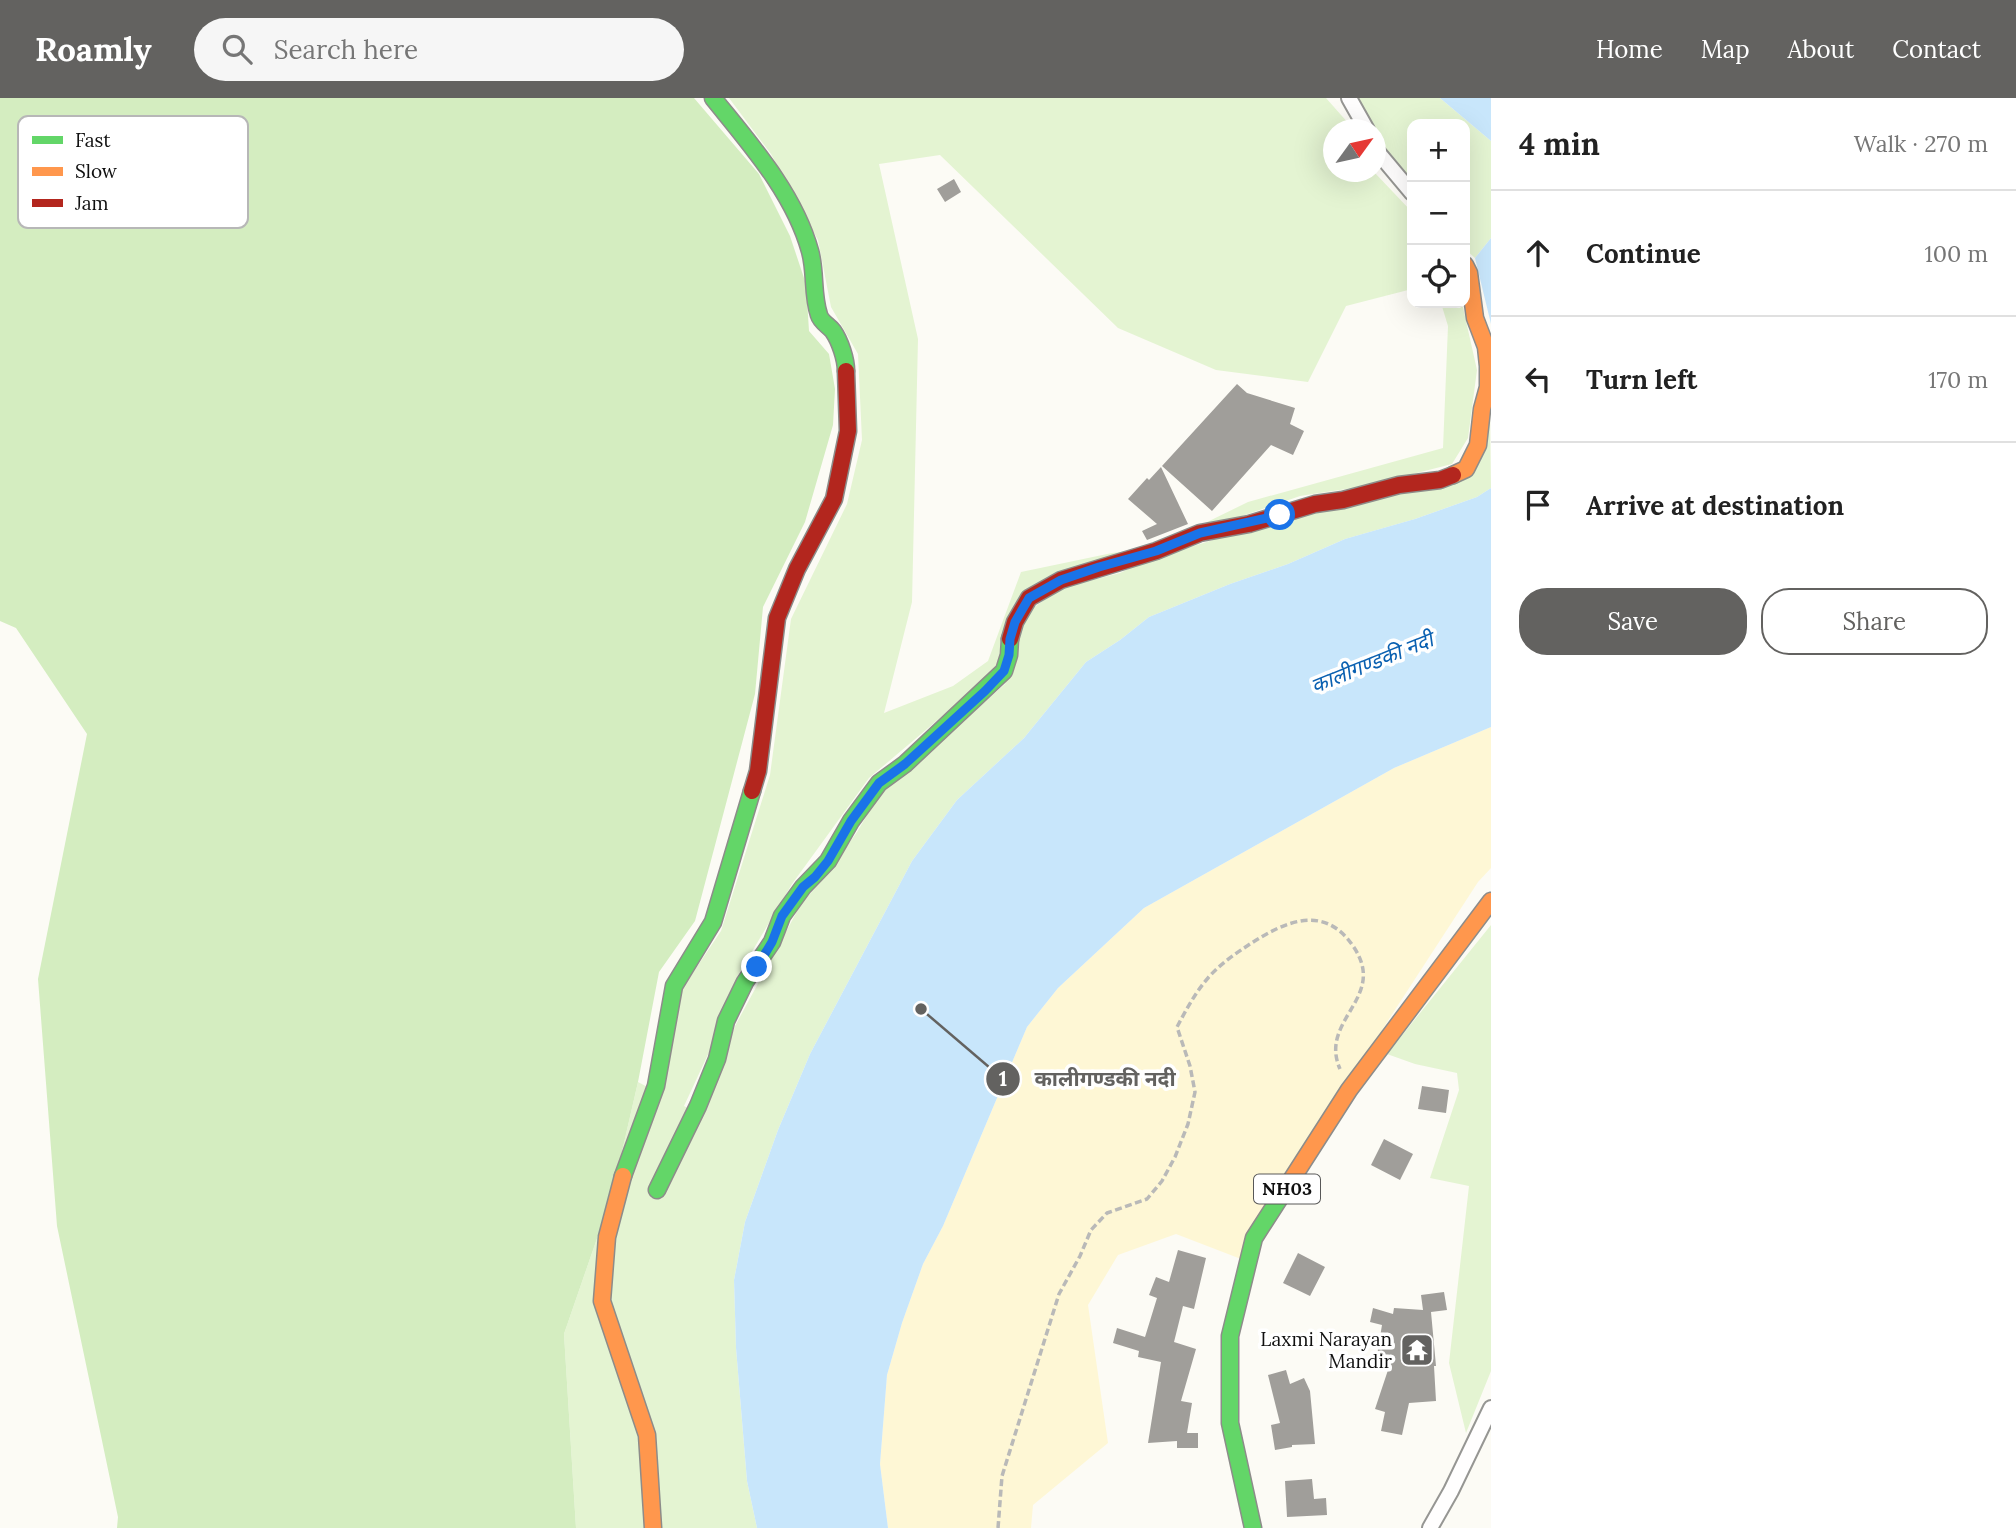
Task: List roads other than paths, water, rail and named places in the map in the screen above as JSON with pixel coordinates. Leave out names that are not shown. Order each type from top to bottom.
[{"type":"main road","points":[[653,1528],[647,1435],[602,1301],[607,1237],[624,1172],[656,1086],[674,986],[713,922],[758,771],[777,618],[797,569],[834,499],[848,431],[846,362],[833,331],[820,319],[815,301],[811,253],[797,218],[765,164],[713,98]]},
{"type":"main road","points":[[657,1190],[698,1106],[717,1059],[726,1021],[745,982],[772,942],[782,916],[803,887],[828,861],[851,821],[879,783],[905,764],[1004,671],[1015,622],[1029,598],[1061,580],[1156,551],[1200,533],[1249,524],[1315,504],[1343,500],[1399,485],[1440,480],[1466,469],[1478,445],[1482,409],[1488,387],[1486,346],[1475,318],[1470,280]]},
{"type":"main road","name":"NH03","points":[[1253,1528],[1230,1423],[1230,1336],[1254,1238],[1349,1090],[1491,901]]},
{"type":"street","points":[[1349,98],[1361,119]]},
{"type":"street","points":[[1386,162],[1407,187]]},
{"type":"street","points":[[1430,1528],[1491,1408]]},
{"type":"water","points":[[1440,98],[1491,98],[1491,141],[1470,123],[1470,119],[1465,119]]},
{"type":"water","points":[[1491,238],[1491,324],[1475,258]]},
{"type":"water","points":[[1491,488],[1491,727],[1394,768],[1144,908],[1058,988],[1027,1027],[943,1226],[923,1264],[902,1323],[887,1375],[880,1464],[888,1528],[757,1528],[747,1481],[736,1348],[734,1280],[745,1222],[778,1130],[810,1054],[912,861],[957,800],[1024,738],[1086,662],[1149,617],[1288,564],[1345,539],[1415,519],[1477,497]]},
{"type":"place","name":"कालीगण्डकी नदी","points":[[921,1009]]},
{"type":"place","name":"Laxmi Narayan Mandir","points":[[1417,1350]]}]
